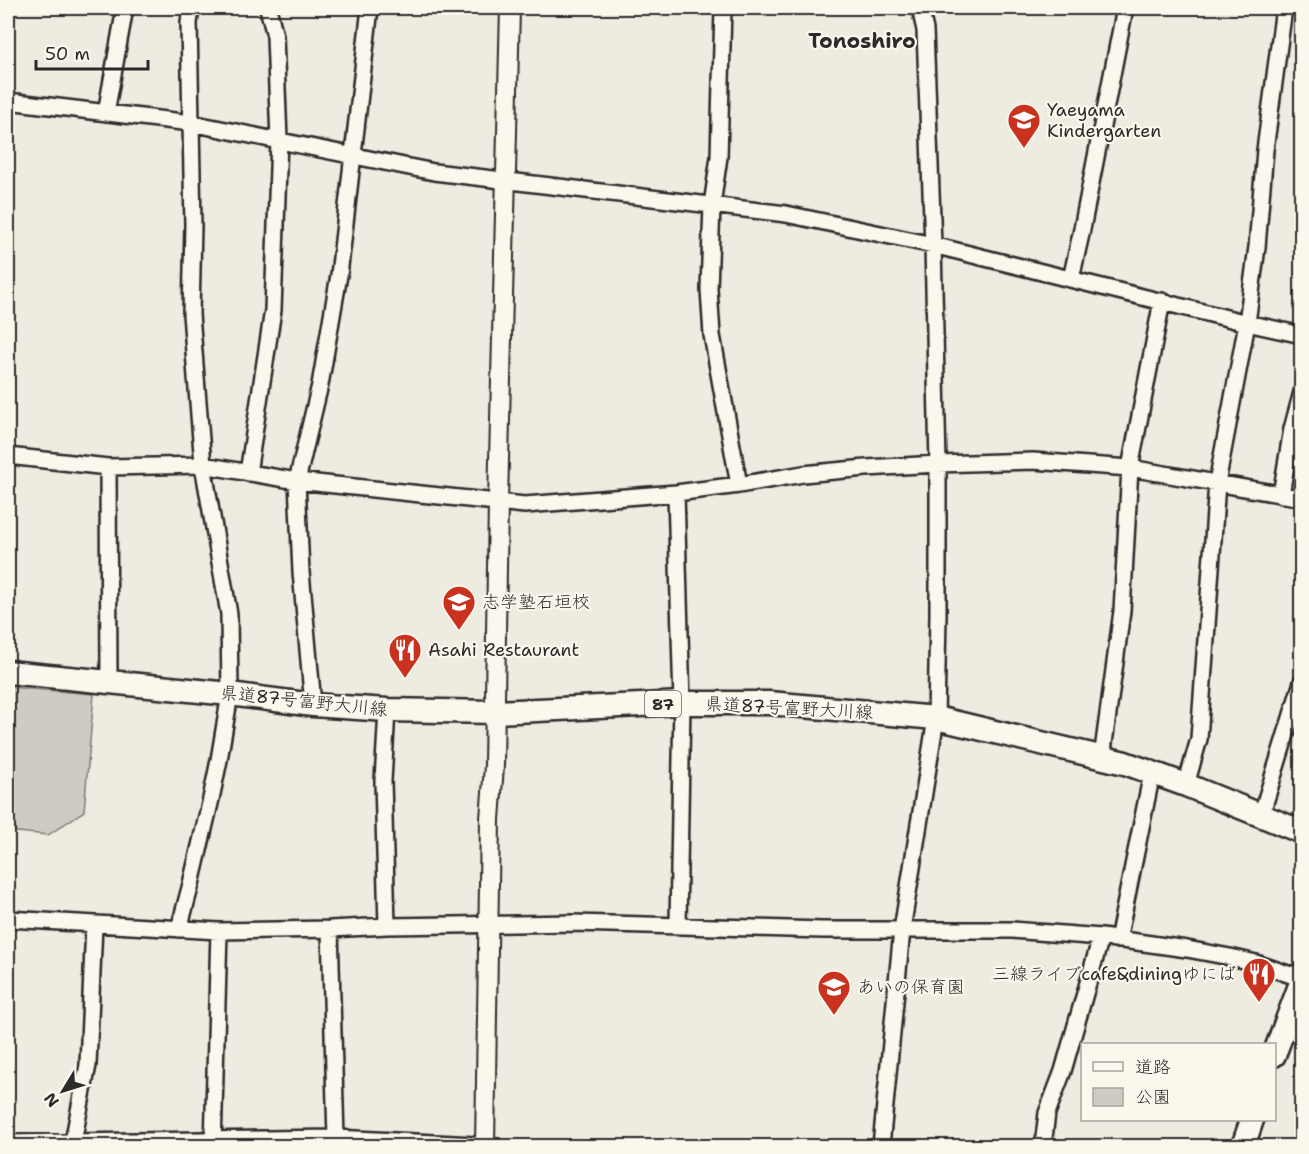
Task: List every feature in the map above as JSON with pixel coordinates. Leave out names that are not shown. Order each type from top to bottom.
[{"type":"main road","name":"県道87号富野大川線","points":[[8,672],[230,694],[313,705],[387,710],[494,712],[682,703],[769,703],[936,718],[1125,763],[1302,832]]},
{"type":"main road","points":[[1276,1051],[1302,980]]},
{"type":"main road","points":[[1243,1146],[1251,1121]]},
{"type":"street","points":[[106,113],[125,8]]},
{"type":"street","points":[[179,929],[211,799],[230,694],[229,614],[204,465],[191,314],[193,236],[189,22],[191,8]]},
{"type":"street","points":[[248,473],[273,310],[279,140],[275,36],[268,8]]},
{"type":"street","points":[[313,705],[301,572],[297,481],[320,385],[339,275],[369,8]]},
{"type":"street","points":[[8,1143],[213,1143],[336,1138],[488,1146],[490,819],[494,766],[510,8]]},
{"type":"street","points":[[723,8],[718,157],[712,205],[709,289],[712,335],[739,485]]},
{"type":"street","points":[[881,1146],[902,930],[936,718],[938,464],[925,30],[920,8]]},
{"type":"street","points":[[1071,279],[1125,8]]},
{"type":"street","points":[[1186,785],[1199,739],[1217,483],[1247,323],[1257,247],[1265,150],[1284,8]]},
{"type":"street","points":[[8,101],[191,123],[434,172],[786,214],[933,245],[1302,335]]},
{"type":"street","points":[[1102,758],[1122,611],[1130,468],[1162,301]]},
{"type":"street","points":[[1281,495],[1292,429],[1302,392]]},
{"type":"street","points":[[8,456],[108,467],[204,465],[297,481],[525,505],[676,493],[803,474],[938,464],[1033,461],[1130,468],[1302,498]]},
{"type":"street","points":[[108,467],[109,681]]},
{"type":"street","points":[[676,493],[682,703],[678,925]]},
{"type":"street","points":[[1261,816],[1302,682]]},
{"type":"street","points":[[387,710],[383,781],[387,926]]},
{"type":"street","points":[[1119,940],[1152,773]]},
{"type":"street","points":[[8,919],[219,931],[574,923],[823,930],[1012,930],[1101,937],[1186,949],[1256,963],[1291,975],[1302,971]]},
{"type":"street","points":[[73,1142],[88,1065],[94,925]]},
{"type":"street","points":[[330,929],[336,1138]]},
{"type":"street","points":[[213,1143],[219,931]]},
{"type":"street","points":[[1043,1146],[1047,1113],[1063,1071],[1101,937]]},
{"type":"green space","points":[[8,687],[94,694],[84,811],[48,835],[8,831]]},
{"type":"place","name":"Yaeyama Kindergarten","points":[[1024,149]]},
{"type":"place","name":"志学塾石垣校","points":[[459,631]]},
{"type":"place","name":"Asahi Restaurant","points":[[405,679]]},
{"type":"place","name":"三線ライブcafe&diningゆにば","points":[[1259,1003]]},
{"type":"place","name":"あいの保育園","points":[[834,1016]]},
{"type":"district","name":"Tonoshiro","points":[[862,41]]}]
